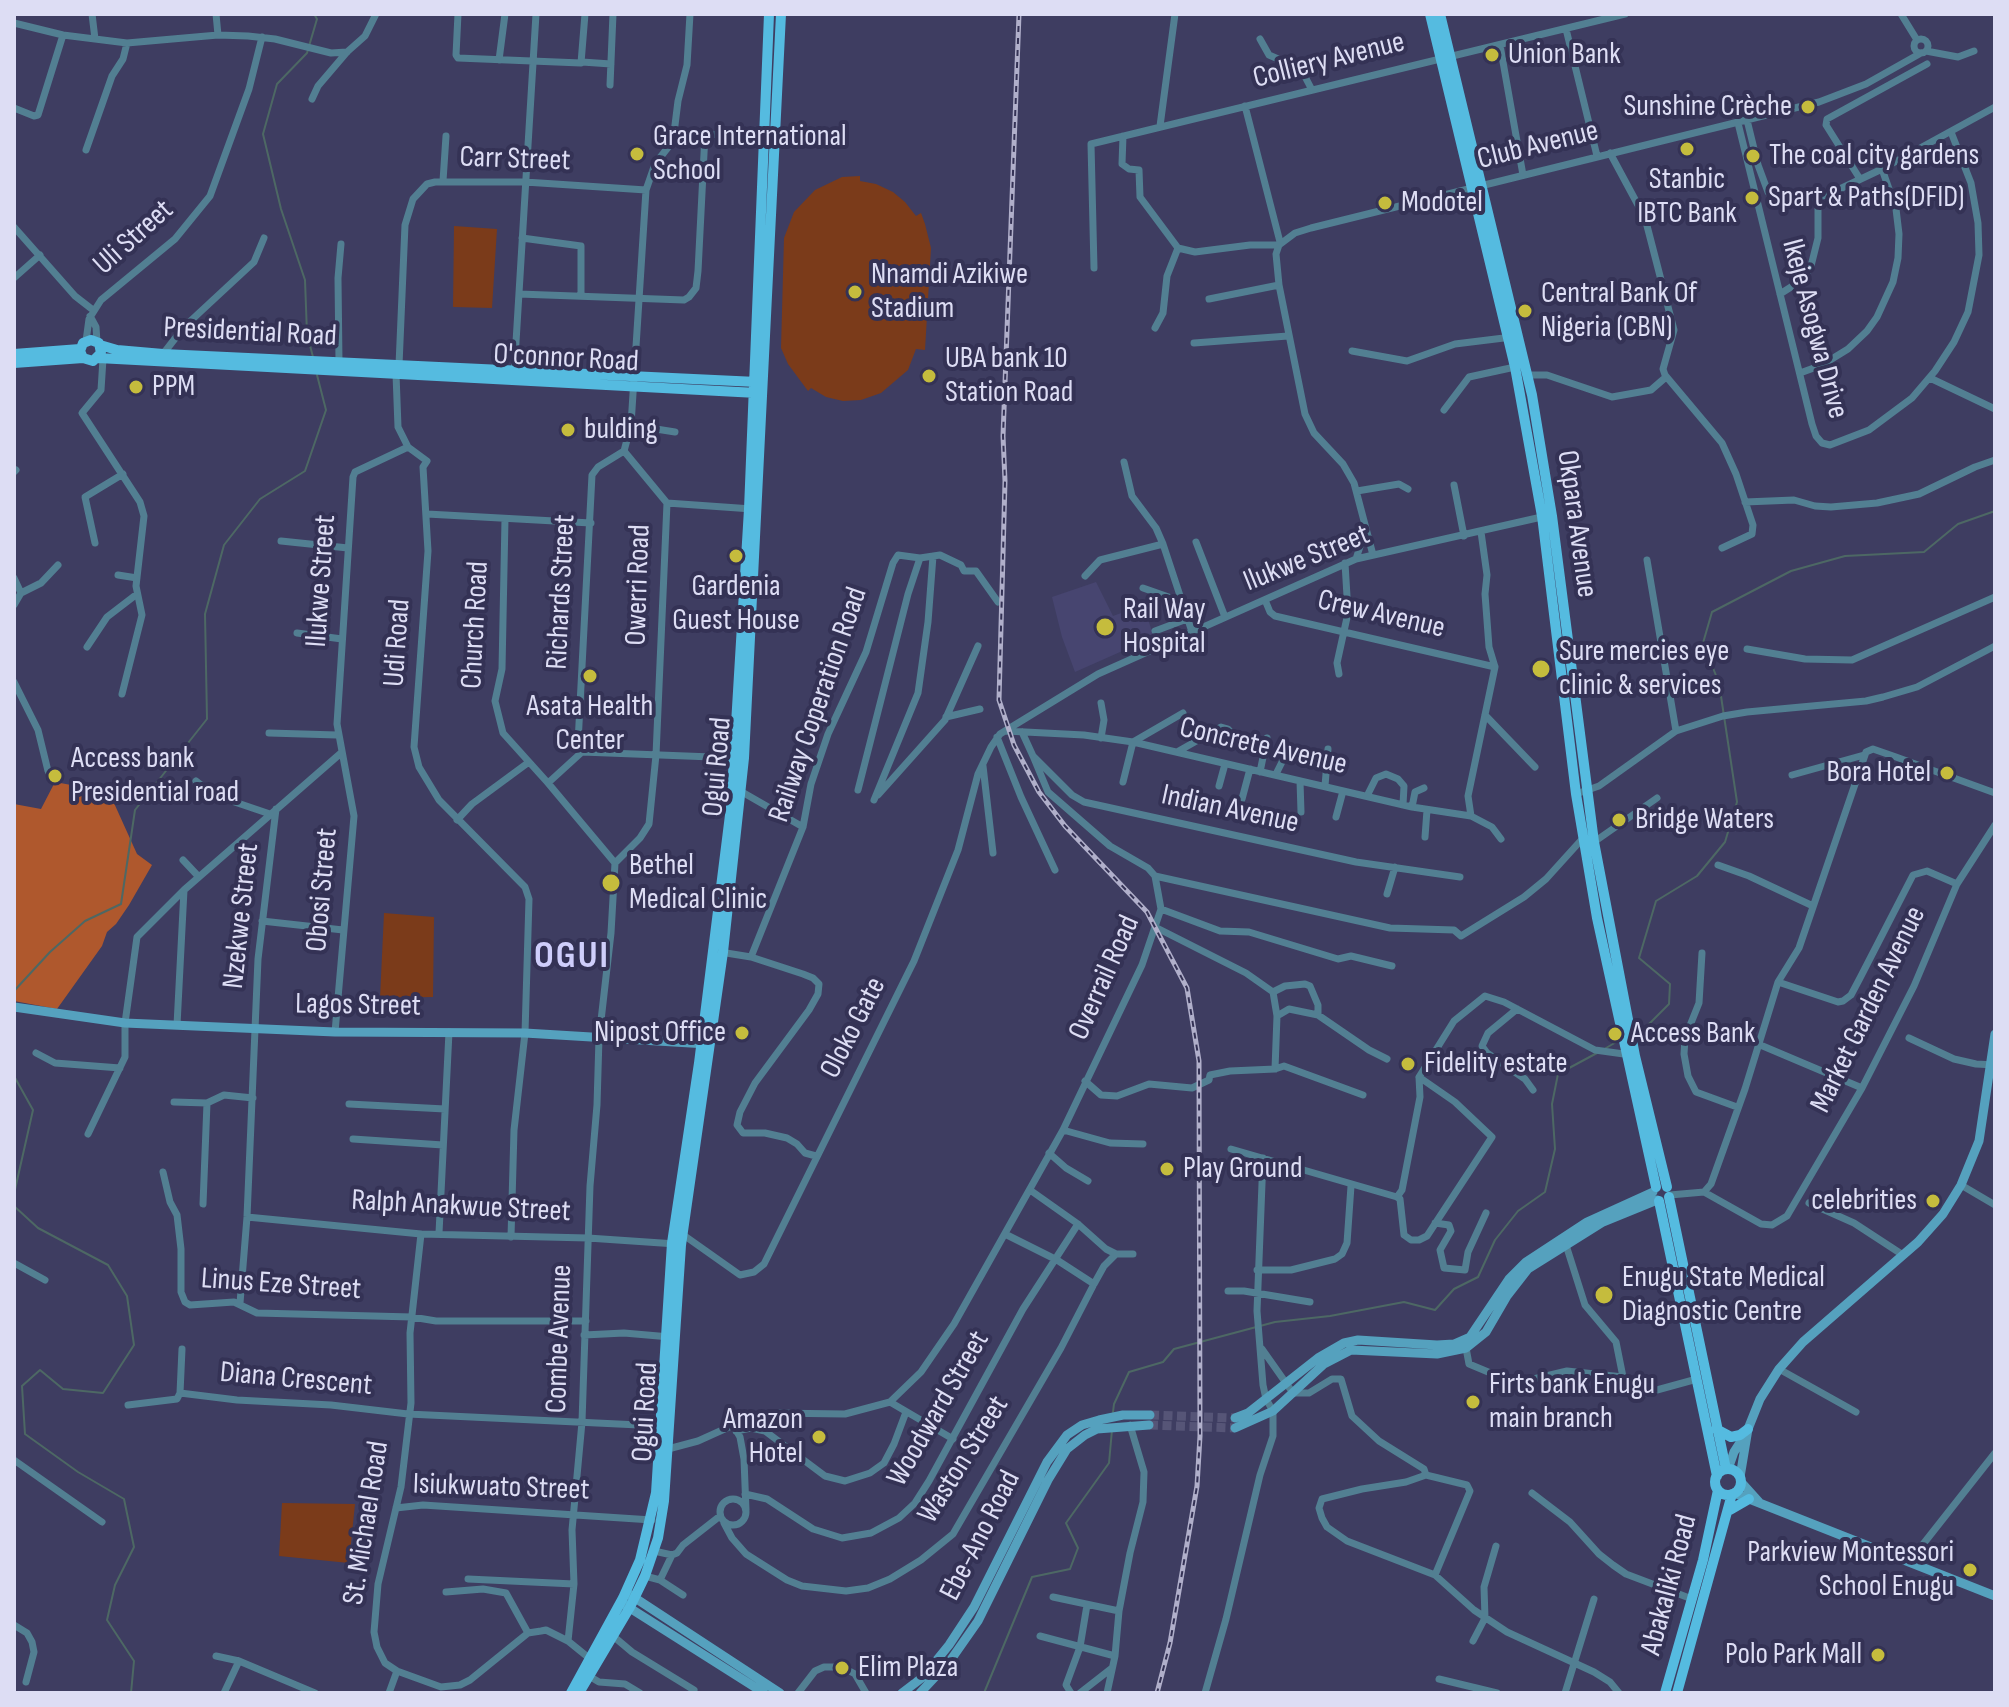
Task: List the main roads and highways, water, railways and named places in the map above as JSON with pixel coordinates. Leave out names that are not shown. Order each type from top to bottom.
[{"type":"main road","name":"Ogui Road","points":[[718,951],[739,758],[754,509],[770,138],[769,14]]},
{"type":"main road","name":"Ogui Road","points":[[754,509],[754,408],[759,388],[755,367],[781,14]]},
{"type":"main road","name":"Okpara Avenue","points":[[1430,14],[1446,57]]},
{"type":"main road","name":"Okpara Avenue","points":[[1440,14],[1446,57],[1513,336],[1527,375],[1589,840],[1627,1043],[1724,1471]]},
{"type":"main road","name":"Okpara Avenue","points":[[1513,336],[1515,367],[1547,516]]},
{"type":"main road","name":"Presidential Road","points":[[89,347],[90,361],[150,357],[398,370]]},
{"type":"main road","name":"Presidential Road","points":[[14,363],[89,347]]},
{"type":"main road","name":"Presidential Road","points":[[14,354],[89,347],[150,357],[163,354],[297,365]]},
{"type":"main road","points":[[754,408],[734,386],[755,367]]},
{"type":"main road","name":"O'connor Road","points":[[398,370],[759,388]]},
{"type":"main road","name":"Ogui Road","points":[[579,1693],[613,1636],[628,1600],[652,1520],[678,1241],[742,792],[739,758]]},
{"type":"main road","name":"Lagos Street","points":[[14,1007],[125,1023],[335,1032],[525,1033],[706,1044]]},
{"type":"main road","points":[[1733,1493],[1740,1479],[1748,1431],[1760,1399],[1779,1369],[1803,1342],[1937,1222],[1961,1185],[1979,1141],[1993,1064],[1995,1034]]},
{"type":"main road","points":[[1661,1194],[1603,1222],[1523,1275],[1486,1332],[1466,1348],[1437,1354],[1351,1350],[1324,1364],[1273,1411],[1235,1423],[1333,1347],[1352,1341],[1454,1344],[1470,1337],[1509,1279],[1533,1256],[1587,1222],[1661,1194]]},
{"type":"main road","name":"Ogui Road","points":[[571,1693],[589,1658],[645,1576],[662,1524],[668,1449],[670,1337]]},
{"type":"main road","name":"Okpara Avenue","points":[[1695,1351],[1697,1379],[1724,1471]]},
{"type":"main road","points":[[1149,1420],[1130,1425],[1113,1421],[1149,1420]]},
{"type":"main road","name":"Ebe-Ano Road","points":[[902,1693],[923,1677],[974,1607],[1057,1447],[1067,1435],[1082,1425],[1113,1421]]},
{"type":"main road","name":"Ebe-Ano Road","points":[[920,1693],[950,1661],[978,1621],[1067,1449],[1085,1435],[1113,1421]]},
{"type":"main road","points":[[1716,1429],[1725,1436],[1734,1437],[1748,1431]]},
{"type":"main road","points":[[1748,1431],[1715,1482],[1723,1494],[1733,1493],[1995,1596]]},
{"type":"main road","points":[[1724,1471],[1736,1472],[1761,1504]]},
{"type":"main road","name":"Abakaliki Road","points":[[1677,1693],[1692,1599],[1715,1513],[1718,1490]]},
{"type":"main road","name":"Abakaliki Road","points":[[1665,1693],[1688,1636],[1733,1493]]},
{"type":"main road","points":[[1728,1512],[1749,1499]]},
{"type":"main road","points":[[628,1600],[764,1693]]},
{"type":"main road","points":[[628,1600],[780,1693]]},
{"type":"waterway","points":[[313,357],[307,334],[305,280],[281,209],[263,134],[277,84],[307,53],[317,19],[314,14]]},
{"type":"waterway","points":[[14,991],[50,952],[85,921],[121,904],[135,810],[207,719],[205,614],[224,545],[260,499],[305,471],[326,410],[317,375]]},
{"type":"waterway","points":[[1635,1032],[1647,1026],[1669,1004],[1670,984],[1639,958],[1656,901],[1697,876],[1725,842],[1737,802],[1719,683],[1703,643],[1712,612],[1791,571],[1845,556],[1924,552],[1958,524],[1995,511]]},
{"type":"waterway","points":[[1606,1048],[1618,1041]]},
{"type":"waterway","points":[[1113,1412],[1129,1372],[1163,1362],[1174,1349],[1275,1322],[1330,1316],[1404,1302],[1435,1310],[1454,1289],[1478,1277],[1495,1240],[1518,1211],[1545,1192],[1555,1149],[1552,1104],[1558,1074],[1597,1053]]},
{"type":"waterway","points":[[14,1076],[33,1110],[14,1194]]},
{"type":"waterway","points":[[14,1206],[38,1228],[108,1265],[127,1296],[134,1345],[103,1393],[63,1389],[40,1370],[22,1386],[25,1434],[78,1472],[124,1499],[134,1547],[115,1585],[107,1620],[134,1661],[131,1693]]},
{"type":"waterway","points":[[984,1693],[1032,1577],[1070,1569],[1078,1548],[1066,1523],[1109,1463],[1112,1430]]},
{"type":"tunnel","points":[[1150,1415],[1235,1418]]},
{"type":"tunnel","points":[[1149,1425],[1235,1428]]},
{"type":"railway","points":[[1019,14],[1003,436],[1005,481],[999,700],[1014,745],[1039,792],[1065,826],[1147,912],[1187,988],[1199,1061],[1200,1436],[1197,1486],[1170,1643],[1157,1693]]},
{"type":"place","name":"Union Bank","points":[[1492,55]]},
{"type":"place","name":"Sunshine Crèche","points":[[1808,107]]},
{"type":"place","name":"Stanbic IBTC Bank","points":[[1687,149]]},
{"type":"place","name":"Grace International School","points":[[637,154]]},
{"type":"place","name":"The coal city gardens","points":[[1753,156]]},
{"type":"place","name":"Spart & Paths(DFID)","points":[[1752,198]]},
{"type":"place","name":"Modotel","points":[[1385,203]]},
{"type":"place","name":"Nnamdi Azikiwe Stadium","points":[[855,292]]},
{"type":"place","name":"Central Bank Of Nigeria (CBN)","points":[[1525,311]]},
{"type":"place","name":"UBA bank 10 Station Road","points":[[929,376]]},
{"type":"place","name":"PPM","points":[[136,387]]},
{"type":"place","name":"bulding","points":[[568,430]]},
{"type":"place","name":"Gardenia Guest House","points":[[736,556]]},
{"type":"place","name":"Rail Way Hospital","points":[[1105,627]]},
{"type":"place","name":"Sure mercies eye clinic & services","points":[[1541,669]]},
{"type":"place","name":"Asata Health Center","points":[[590,676]]},
{"type":"place","name":"Bora Hotel","points":[[1947,773]]},
{"type":"place","name":"Access bank Presidential road","points":[[55,776]]},
{"type":"place","name":"Bridge Waters","points":[[1619,820]]},
{"type":"place","name":"Bethel Medical Clinic","points":[[611,883]]},
{"type":"place","name":"Nipost Office","points":[[742,1033]]},
{"type":"place","name":"Access Bank","points":[[1615,1034]]},
{"type":"place","name":"Fidelity estate","points":[[1408,1064]]},
{"type":"place","name":"Play Ground","points":[[1167,1169]]},
{"type":"place","name":"celebrities","points":[[1933,1201]]},
{"type":"place","name":"Enugu State Medical Diagnostic Centre","points":[[1604,1295]]},
{"type":"place","name":"Firts bank Enugu main branch","points":[[1473,1402]]},
{"type":"place","name":"Amazon Hotel","points":[[819,1437]]},
{"type":"place","name":"Parkview Montessori School Enugu","points":[[1970,1570]]},
{"type":"place","name":"Polo Park Mall","points":[[1878,1655]]},
{"type":"place","name":"Elim Plaza","points":[[842,1668]]},
{"type":"district","name":"OGUI","points":[[572,957]]}]
